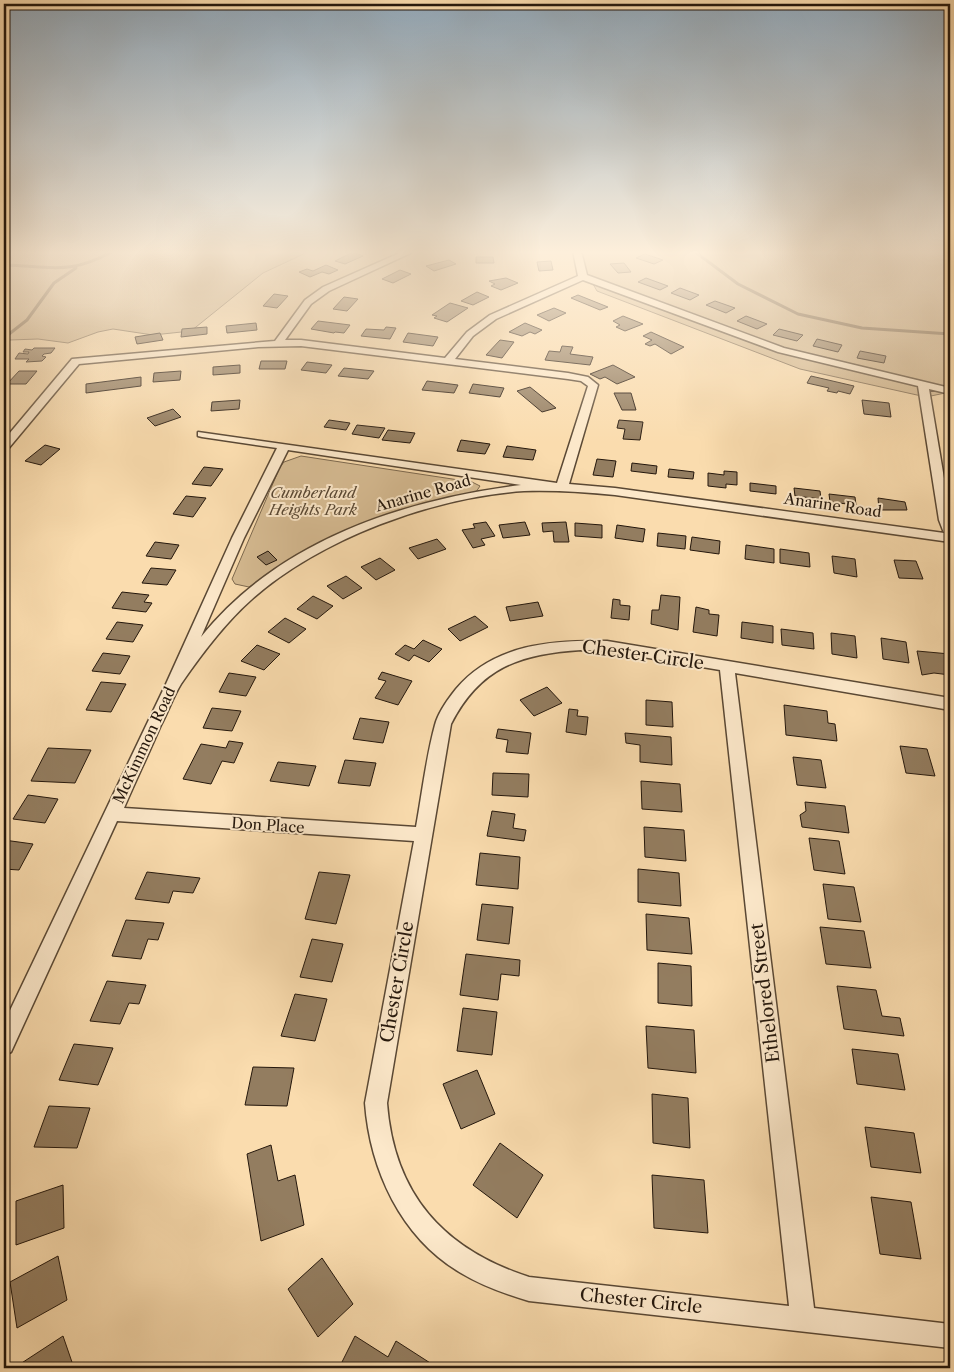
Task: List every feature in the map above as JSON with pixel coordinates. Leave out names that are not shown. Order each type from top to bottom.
[{"type":"street","points":[[278,342],[298,315]]},
{"type":"street","points":[[448,361],[470,334],[497,315]]},
{"type":"street","points":[[687,315],[781,350],[950,391]]},
{"type":"street","points":[[4,447],[9,433],[76,361],[278,342],[448,361],[584,379],[593,385],[562,487]]},
{"type":"street","points":[[923,385],[932,430],[945,520],[950,533]]},
{"type":"street","name":"Anarine Road","points":[[202,434],[562,487],[950,538]]},
{"type":"street","name":"McKimmon Road","points":[[4,1045],[173,684],[221,573],[284,446]]},
{"type":"street","name":"Anarine Road","points":[[173,684],[220,623],[248,596],[281,571],[321,548],[388,519],[457,498],[511,489],[562,487]]},
{"type":"street","name":"Chester Circle","points":[[950,704],[607,646],[584,645],[540,648],[519,654],[491,666],[460,691],[450,707],[443,724],[376,1103],[376,1120],[382,1155],[406,1204],[430,1233],[460,1258],[493,1277],[529,1289],[950,1336]]},
{"type":"street","name":"Ethelored Street","points":[[727,666],[803,1320]]},
{"type":"street","name":"Don Place","points":[[111,814],[424,835]]},
{"type":"green space","points":[[4,315],[211,315],[191,331],[153,335],[113,329],[98,332],[68,343],[38,339],[10,340],[4,346]]},
{"type":"green space","points":[[660,315],[950,315],[950,392],[926,397],[800,369]]},
{"type":"green space","name":"Cumberland Heights Park","points":[[301,456],[472,482],[480,486],[474,495],[386,516],[271,573],[249,587],[235,584],[232,579],[280,467],[284,462]]},
{"type":"building","points":[[432,315],[457,315],[447,322],[434,318],[437,316]]},
{"type":"building","points":[[537,315],[562,315],[549,321]]},
{"type":"building","points":[[623,316],[643,324],[625,331],[616,327],[620,325],[613,321]]},
{"type":"building","points":[[746,316],[767,324],[757,329],[737,321]]},
{"type":"building","points":[[318,321],[350,325],[344,333],[311,329]]},
{"type":"building","points":[[256,323],[257,330],[227,333],[226,326]]},
{"type":"building","points":[[525,323],[542,330],[535,334],[530,332],[522,336],[509,332]]},
{"type":"building","points":[[207,327],[207,334],[181,337],[182,329]]},
{"type":"building","points":[[386,327],[396,328],[390,339],[361,336],[366,329],[384,330]]},
{"type":"building","points":[[779,329],[803,335],[797,341],[773,335]]},
{"type":"building","points":[[651,332],[684,347],[671,354],[655,344],[650,346],[645,344],[652,340],[643,336]]},
{"type":"building","points":[[160,333],[163,340],[137,344],[135,337]]},
{"type":"building","points":[[408,333],[438,337],[433,346],[403,342]]},
{"type":"building","points":[[817,339],[842,345],[838,352],[813,346]]},
{"type":"building","points":[[500,340],[514,342],[502,358],[486,355]]},
{"type":"building","points":[[562,346],[573,347],[570,354],[593,357],[590,365],[545,360],[549,351],[560,352]]},
{"type":"building","points":[[34,348],[55,348],[51,353],[42,356],[46,357],[42,361],[26,362],[29,359],[15,359],[19,353],[28,354],[29,352],[23,352],[25,349],[32,350]]},
{"type":"building","points":[[860,351],[886,356],[884,363],[857,358]]},
{"type":"building","points":[[261,361],[287,361],[285,369],[259,369]]},
{"type":"building","points":[[307,362],[332,365],[326,373],[301,370]]},
{"type":"building","points":[[240,365],[240,373],[213,375],[213,367]]},
{"type":"building","points":[[613,365],[635,377],[617,384],[605,377],[600,379],[590,374]]},
{"type":"building","points":[[344,368],[374,371],[368,379],[338,376]]},
{"type":"building","points":[[19,371],[37,371],[26,384],[7,384]]},
{"type":"building","points":[[181,371],[180,380],[153,382],[154,373]]},
{"type":"building","points":[[811,376],[854,386],[850,394],[827,391],[829,388],[807,383]]},
{"type":"building","points":[[141,377],[141,386],[86,393],[86,384]]},
{"type":"building","points":[[427,381],[458,385],[454,393],[422,390]]},
{"type":"building","points":[[473,384],[504,388],[500,397],[469,393]]},
{"type":"building","points":[[530,387],[556,408],[542,412],[517,391]]},
{"type":"building","points":[[614,393],[631,393],[636,410],[622,410]]},
{"type":"building","points":[[240,400],[239,409],[211,411],[212,402]]},
{"type":"building","points":[[862,400],[889,403],[891,417],[864,414]]},
{"type":"building","points":[[173,409],[181,417],[155,426],[147,418]]},
{"type":"building","points":[[329,420],[350,423],[346,430],[324,427]]},
{"type":"building","points":[[619,420],[643,422],[640,440],[623,439],[625,429],[617,428]]},
{"type":"building","points":[[357,425],[385,428],[379,438],[352,434]]},
{"type":"building","points":[[388,430],[415,433],[410,443],[382,440]]},
{"type":"building","points":[[461,440],[490,444],[485,454],[457,451]]},
{"type":"building","points":[[45,445],[60,449],[41,465],[25,461]]},
{"type":"building","points":[[507,446],[536,450],[533,460],[503,457]]},
{"type":"building","points":[[597,459],[616,461],[613,477],[593,475]]},
{"type":"building","points":[[632,463],[657,466],[656,474],[631,471]]},
{"type":"building","points":[[204,467],[223,469],[211,486],[192,484]]},
{"type":"building","points":[[669,469],[694,472],[693,479],[668,477]]},
{"type":"building","points":[[724,471],[737,472],[737,485],[726,484],[726,488],[708,486],[708,473],[724,475]]},
{"type":"building","points":[[750,483],[776,486],[776,494],[750,491]]},
{"type":"building","points":[[794,488],[820,491],[821,499],[795,496]]},
{"type":"building","points":[[829,494],[855,497],[856,505],[830,502]]},
{"type":"building","points":[[186,496],[206,498],[193,517],[173,514]]},
{"type":"building","points":[[878,498],[905,502],[907,510],[879,510]]},
{"type":"building","points":[[486,522],[495,536],[481,539],[485,545],[473,548],[462,530],[475,528],[473,524]]},
{"type":"building","points":[[525,522],[530,535],[503,538],[499,525]]},
{"type":"building","points":[[566,522],[569,542],[554,542],[553,531],[543,532],[542,523]]},
{"type":"building","points":[[575,523],[602,525],[602,538],[575,536]]},
{"type":"building","points":[[617,525],[645,529],[643,542],[615,538]]},
{"type":"building","points":[[658,533],[686,536],[685,549],[657,546]]},
{"type":"building","points":[[692,537],[720,541],[719,554],[690,550]]},
{"type":"building","points":[[437,539],[446,549],[418,559],[409,548]]},
{"type":"building","points":[[155,542],[179,545],[171,559],[146,556]]},
{"type":"building","points":[[746,545],[774,549],[774,563],[745,559]]},
{"type":"building","points":[[780,549],[809,553],[810,567],[780,563]]},
{"type":"building","points":[[268,551],[277,560],[266,565],[257,557]]},
{"type":"building","points":[[832,556],[855,559],[857,577],[834,573]]},
{"type":"building","points":[[380,558],[395,570],[376,580],[361,567]]},
{"type":"building","points":[[894,560],[916,561],[923,579],[899,578]]},
{"type":"building","points":[[151,568],[176,570],[167,585],[142,583]]},
{"type":"building","points":[[346,576],[362,588],[343,599],[327,586]]},
{"type":"building","points":[[122,592],[149,595],[144,602],[152,603],[146,612],[112,608]]},
{"type":"building","points":[[661,595],[680,597],[678,630],[651,624],[652,610],[659,610]]},
{"type":"building","points":[[313,596],[333,606],[317,619],[297,609]]},
{"type":"building","points":[[613,599],[620,600],[620,605],[630,606],[629,620],[611,618]]},
{"type":"building","points":[[538,602],[543,616],[510,621],[506,607]]},
{"type":"building","points":[[696,607],[709,610],[709,614],[719,615],[717,636],[693,632]]},
{"type":"building","points":[[475,616],[488,627],[460,641],[448,629]]},
{"type":"building","points":[[285,618],[306,629],[289,643],[268,632]]},
{"type":"building","points":[[117,622],[143,625],[133,642],[106,639]]},
{"type":"building","points":[[742,622],[773,626],[773,643],[741,638]]},
{"type":"building","points":[[781,629],[813,633],[814,649],[782,645]]},
{"type":"building","points":[[831,633],[855,636],[857,658],[832,654]]},
{"type":"building","points":[[881,638],[906,642],[909,663],[883,659]]},
{"type":"building","points":[[423,640],[442,649],[429,662],[414,655],[409,661],[395,654],[405,645],[414,649]]},
{"type":"building","points":[[257,645],[280,654],[264,670],[241,661]]},
{"type":"building","points":[[917,651],[950,654],[950,675],[934,673],[922,675]]},
{"type":"building","points":[[103,653],[130,656],[120,674],[92,671]]},
{"type":"building","points":[[382,672],[412,681],[398,705],[375,698],[386,681],[378,679]]},
{"type":"building","points":[[229,673],[256,677],[246,696],[219,692]]},
{"type":"building","points":[[101,682],[126,684],[111,712],[86,710]]},
{"type":"building","points":[[547,687],[562,703],[534,716],[520,700]]},
{"type":"building","points":[[646,700],[672,702],[673,727],[646,725]]},
{"type":"building","points":[[784,705],[827,711],[828,723],[835,724],[837,741],[786,735]]},
{"type":"building","points":[[212,708],[241,711],[232,731],[203,728]]},
{"type":"building","points":[[569,709],[578,710],[577,716],[588,717],[586,735],[566,732]]},
{"type":"building","points":[[360,718],[389,722],[383,743],[353,739]]},
{"type":"building","points":[[498,729],[531,733],[528,754],[506,752],[508,740],[496,738]]},
{"type":"building","points":[[625,733],[671,737],[672,765],[640,762],[640,745],[626,743]]},
{"type":"building","points":[[229,741],[243,743],[234,763],[222,761],[211,784],[183,779],[201,744],[226,748]]},
{"type":"building","points":[[900,746],[927,749],[935,776],[906,773]]},
{"type":"building","points":[[48,748],[91,750],[75,783],[31,781]]},
{"type":"building","points":[[793,757],[821,760],[826,788],[797,785]]},
{"type":"building","points":[[345,760],[376,763],[370,786],[338,783]]},
{"type":"building","points":[[278,762],[316,766],[309,786],[270,781]]},
{"type":"building","points":[[493,773],[529,774],[528,797],[492,795]]},
{"type":"building","points":[[641,781],[680,784],[682,812],[642,809]]},
{"type":"building","points":[[28,795],[58,799],[45,823],[13,819]]},
{"type":"building","points":[[805,802],[845,806],[849,833],[802,827],[800,815],[806,811]]},
{"type":"building","points":[[492,811],[515,814],[513,828],[526,830],[524,841],[487,836]]},
{"type":"building","points":[[644,827],[684,830],[686,861],[645,857]]},
{"type":"building","points":[[809,838],[839,841],[845,874],[814,870]]},
{"type":"building","points":[[4,840],[33,844],[19,870],[4,869]]},
{"type":"building","points":[[480,853],[520,857],[518,889],[476,885]]},
{"type":"building","points":[[638,869],[679,873],[681,906],[638,902]]},
{"type":"building","points":[[147,872],[200,878],[193,893],[173,891],[169,903],[135,899]]},
{"type":"building","points":[[319,872],[350,875],[336,924],[305,919]]},
{"type":"building","points":[[823,884],[854,887],[861,922],[828,919]]},
{"type":"building","points":[[482,904],[513,907],[509,944],[477,940]]},
{"type":"building","points":[[646,914],[689,918],[692,954],[647,950]]},
{"type":"building","points":[[126,920],[164,923],[158,940],[148,939],[141,959],[112,956]]},
{"type":"building","points":[[820,927],[864,931],[871,968],[826,964]]},
{"type":"building","points":[[312,939],[343,944],[332,982],[300,977]]},
{"type":"building","points":[[466,954],[520,960],[519,976],[501,974],[498,1000],[460,995]]},
{"type":"building","points":[[658,963],[691,966],[692,1006],[658,1003]]},
{"type":"building","points":[[107,981],[146,985],[139,1004],[129,1003],[120,1024],[90,1021]]},
{"type":"building","points":[[837,986],[876,990],[882,1016],[900,1018],[904,1036],[844,1029]]},
{"type":"building","points":[[295,994],[327,999],[315,1041],[281,1036]]},
{"type":"building","points":[[463,1008],[497,1012],[492,1055],[457,1051]]},
{"type":"building","points":[[646,1026],[694,1030],[696,1073],[648,1068]]},
{"type":"building","points":[[74,1044],[113,1048],[98,1085],[59,1080]]},
{"type":"building","points":[[852,1049],[898,1054],[905,1090],[857,1084]]},
{"type":"building","points":[[253,1067],[294,1068],[287,1106],[245,1105]]},
{"type":"building","points":[[477,1070],[495,1114],[461,1129],[443,1084]]},
{"type":"building","points":[[652,1094],[688,1098],[690,1148],[653,1143]]},
{"type":"building","points":[[49,1106],[90,1108],[77,1148],[34,1147]]},
{"type":"building","points":[[865,1127],[914,1133],[921,1173],[871,1167]]},
{"type":"building","points":[[500,1143],[543,1175],[517,1218],[473,1185]]},
{"type":"building","points":[[271,1145],[278,1181],[295,1175],[304,1225],[261,1241],[247,1154]]},
{"type":"building","points":[[652,1175],[704,1180],[708,1233],[654,1228]]},
{"type":"building","points":[[63,1185],[64,1228],[16,1245],[16,1201]]},
{"type":"building","points":[[871,1197],[911,1202],[921,1259],[880,1254]]},
{"type":"building","points":[[58,1256],[67,1300],[17,1328],[10,1282]]},
{"type":"building","points":[[322,1258],[353,1304],[318,1337],[288,1289]]},
{"type":"building","points":[[63,1336],[74,1368],[14,1368]]},
{"type":"building","points":[[355,1336],[388,1357],[396,1341],[438,1368],[339,1368]]},
{"type":"waterway","points":[[4,338],[31,315]]},
{"type":"waterway","points":[[803,315],[862,328],[950,334]]}]
